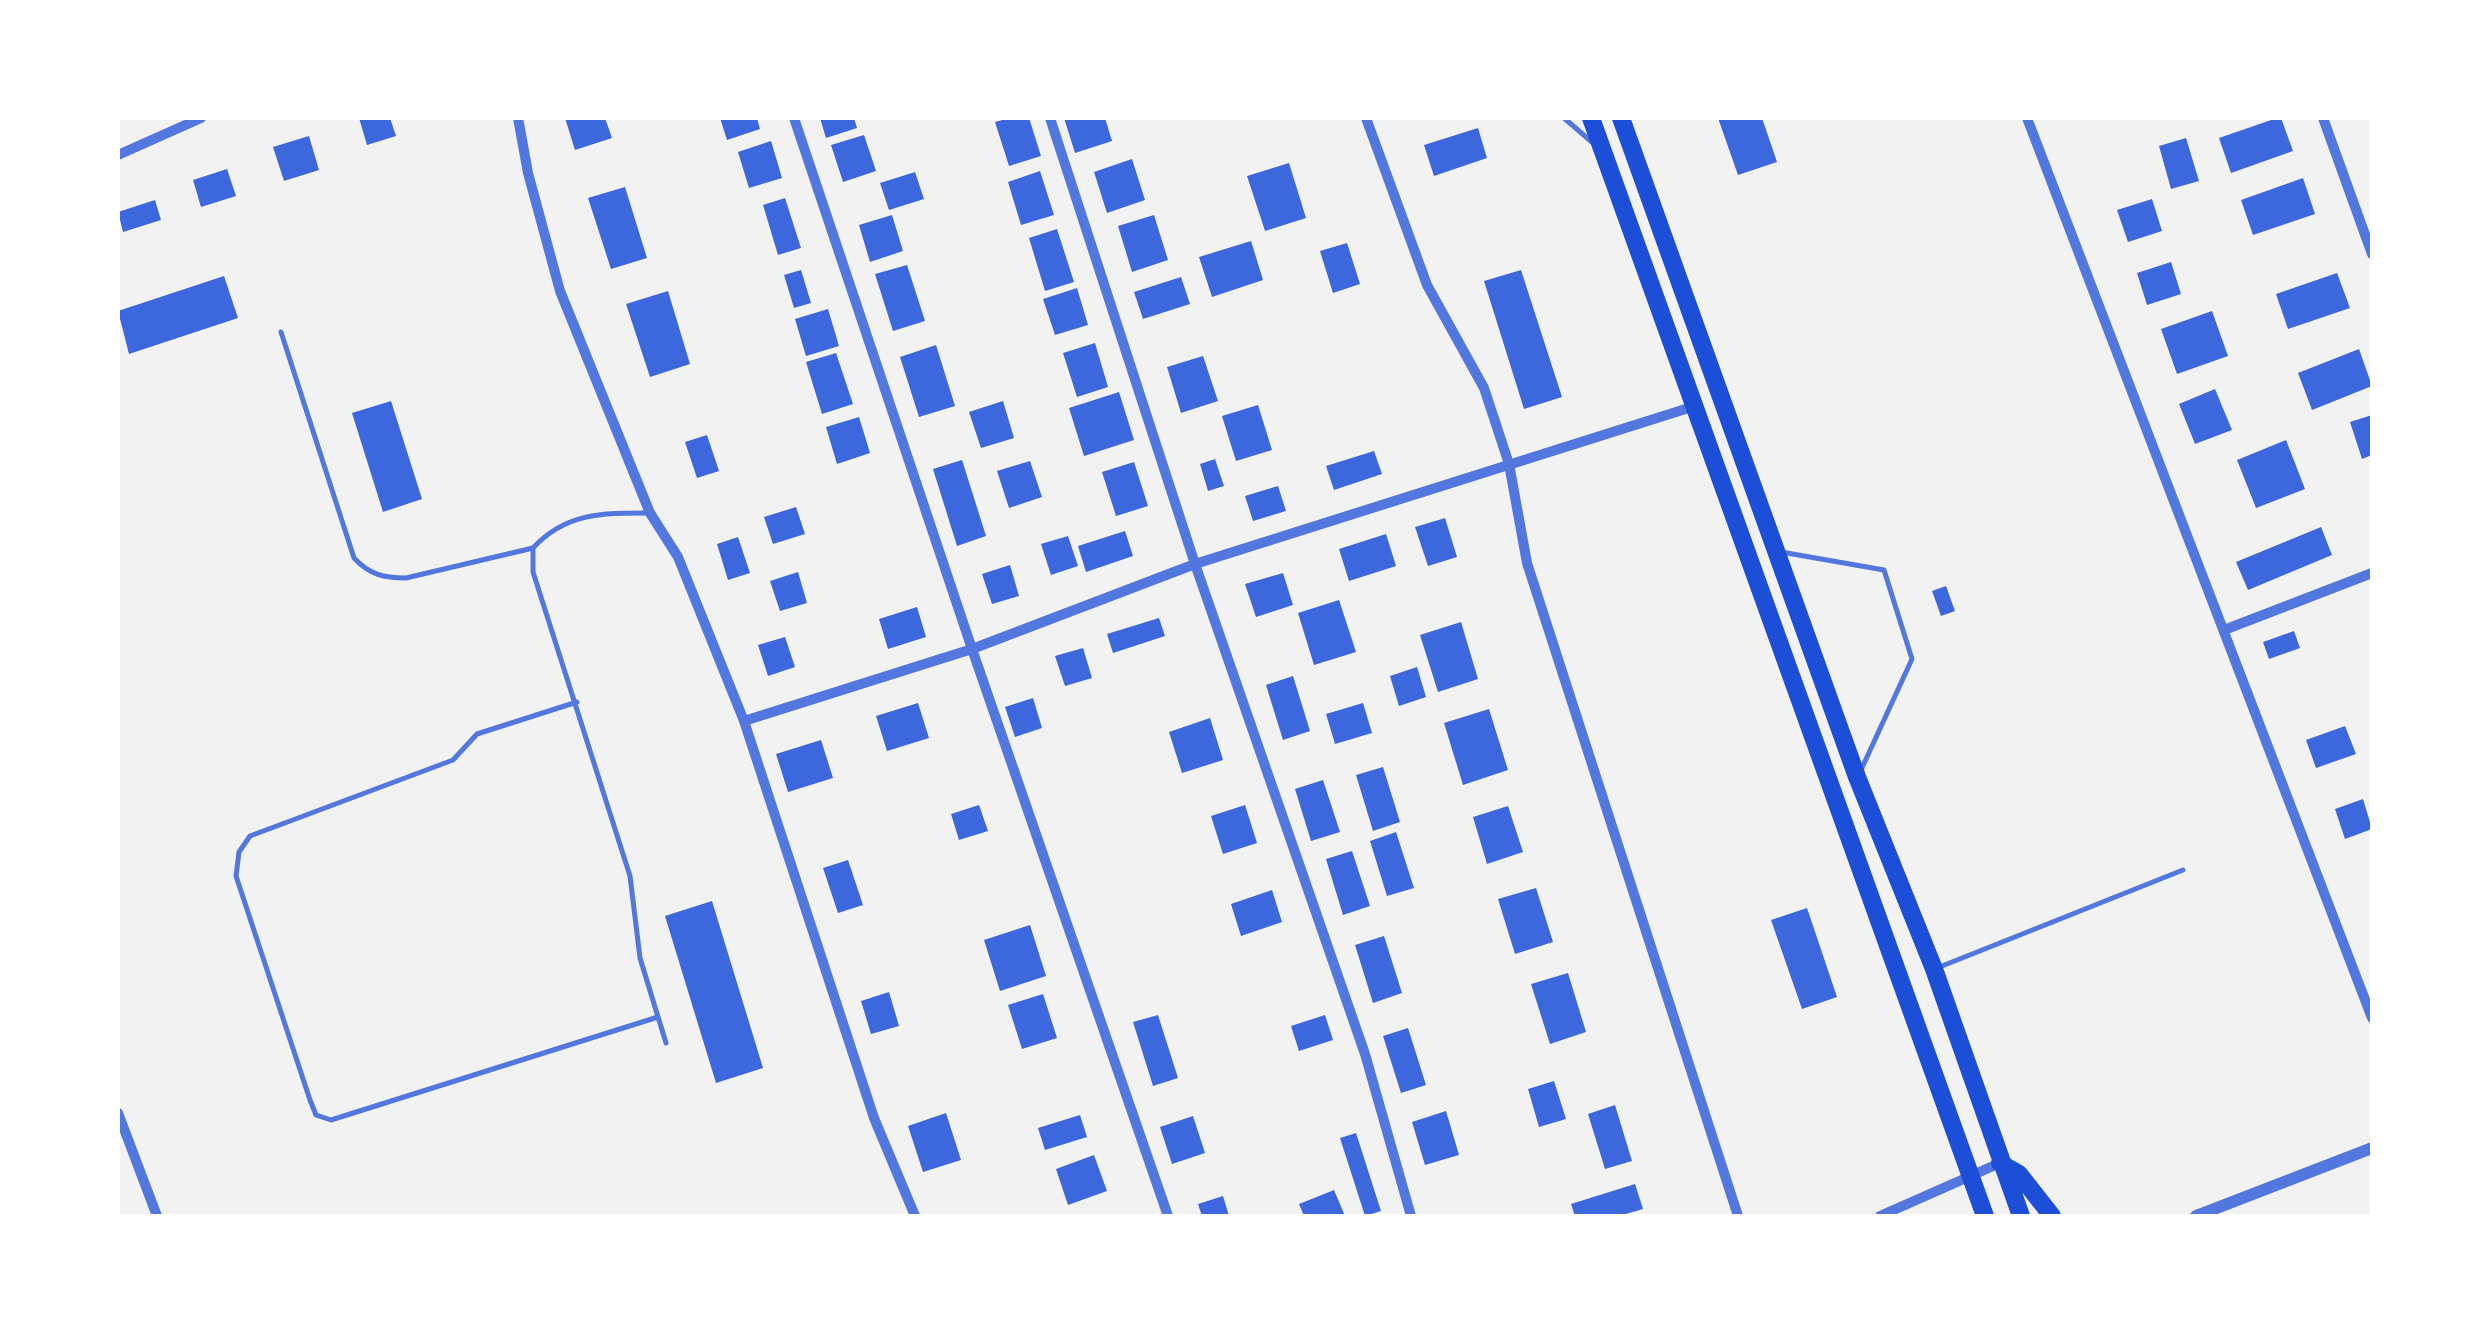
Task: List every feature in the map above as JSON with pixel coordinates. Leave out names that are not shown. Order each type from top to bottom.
[{"type":"highway","points":[[1591,118],[1986,1216]]},
{"type":"highway","points":[[1620,118],[1857,777],[1934,969],[2021,1216]]},
{"type":"highway","points":[[2000,1162],[2020,1174],[2052,1216]]},
{"type":"street","points":[[118,155],[200,118]]},
{"type":"street","points":[[518,118],[528,172],[560,291],[650,512],[678,557],[744,721],[874,1118],[915,1216]]},
{"type":"street","points":[[794,118],[1168,1216]]},
{"type":"street","points":[[1050,118],[1195,564],[1365,1054],[1411,1216]]},
{"type":"street","points":[[1366,118],[1427,285],[1484,388],[1509,464],[1527,564],[1738,1216]]},
{"type":"street","points":[[2027,118],[2372,1018]]},
{"type":"street","points":[[2323,118],[2372,254]]},
{"type":"street","points":[[744,721],[972,648],[1195,564],[1695,406]]},
{"type":"street","points":[[2224,630],[2372,573]]},
{"type":"street","points":[[118,1113],[158,1216]]},
{"type":"street","points":[[2196,1216],[2372,1148]]},
{"type":"street","points":[[1880,1216],[2000,1162]]},
{"type":"lane","points":[[1564,118],[1603,151]]},
{"type":"lane","points":[[281,332],[354,558],[366,571],[386,578],[406,578],[533,548],[546,532],[592,513],[650,512]]},
{"type":"lane","points":[[533,548],[533,572],[630,876],[640,958],[666,1042]]},
{"type":"lane","points":[[1777,552],[1884,570],[1912,660],[1857,777]]},
{"type":"lane","points":[[577,702],[477,734],[453,760],[250,836],[239,852],[236,876],[316,1115],[331,1120],[658,1017]]},
{"type":"lane","points":[[1934,969],[2183,870]]},
{"type":"building","points":[[359,118],[390,118],[396,136],[367,145]]},
{"type":"building","points":[[565,118],[605,118],[612,138],[575,150]]},
{"type":"building","points":[[720,118],[757,118],[760,129],[727,140]]},
{"type":"building","points":[[820,118],[854,118],[857,128],[826,138]]},
{"type":"building","points":[[1029,118],[1041,156],[1009,166],[995,122]]},
{"type":"building","points":[[1064,118],[1105,118],[1112,141],[1075,153]]},
{"type":"building","points":[[1718,118],[1762,118],[1777,162],[1738,175]]},
{"type":"building","points":[[2281,118],[2293,151],[2231,173],[2219,138]]},
{"type":"building","points":[[1478,128],[1487,158],[1434,176],[1424,145]]},
{"type":"building","points":[[864,135],[876,171],[843,182],[831,145]]},
{"type":"building","points":[[309,136],[319,170],[284,181],[273,147]]},
{"type":"building","points":[[2186,138],[2199,181],[2171,189],[2159,146]]},
{"type":"building","points":[[771,141],[782,178],[749,188],[738,152]]},
{"type":"building","points":[[1132,159],[1145,200],[1107,213],[1094,172]]},
{"type":"building","points":[[1289,163],[1306,218],[1265,231],[1247,176]]},
{"type":"building","points":[[227,169],[236,196],[201,207],[193,180]]},
{"type":"building","points":[[1040,171],[1054,215],[1021,225],[1008,182]]},
{"type":"building","points":[[915,172],[924,199],[889,210],[880,183]]},
{"type":"building","points":[[2303,178],[2315,214],[2253,235],[2241,200]]},
{"type":"building","points":[[625,187],[647,258],[611,269],[588,198]]},
{"type":"building","points":[[785,198],[801,248],[778,255],[763,205]]},
{"type":"building","points":[[2152,199],[2162,231],[2128,242],[2117,210]]},
{"type":"building","points":[[155,200],[161,220],[123,232],[118,212]]},
{"type":"building","points":[[892,215],[903,251],[870,262],[859,225]]},
{"type":"building","points":[[1154,215],[1168,260],[1132,272],[1118,226]]},
{"type":"building","points":[[1057,229],[1074,282],[1045,291],[1029,238]]},
{"type":"building","points":[[1251,241],[1263,280],[1212,297],[1199,257]]},
{"type":"building","points":[[1347,243],[1360,284],[1333,293],[1320,251]]},
{"type":"building","points":[[2171,262],[2181,294],[2147,305],[2137,273]]},
{"type":"building","points":[[907,265],[925,321],[893,331],[875,274]]},
{"type":"building","points":[[801,270],[811,303],[794,308],[784,275]]},
{"type":"building","points":[[1521,270],[1562,397],[1524,409],[1484,281]]},
{"type":"building","points":[[2337,273],[2350,308],[2288,329],[2276,294]]},
{"type":"building","points":[[224,276],[238,318],[129,354],[118,311]]},
{"type":"building","points":[[1181,277],[1190,304],[1143,319],[1134,292]]},
{"type":"building","points":[[1077,288],[1088,325],[1055,335],[1043,299]]},
{"type":"building","points":[[668,291],[690,364],[650,377],[626,304]]},
{"type":"building","points":[[828,309],[839,346],[806,356],[795,319]]},
{"type":"building","points":[[2212,311],[2228,356],[2177,374],[2161,329]]},
{"type":"building","points":[[1095,343],[1108,387],[1077,397],[1063,353]]},
{"type":"building","points":[[936,345],[955,406],[919,417],[900,357]]},
{"type":"building","points":[[2359,349],[2372,386],[2312,410],[2298,373]]},
{"type":"building","points":[[836,353],[853,404],[822,414],[806,362]]},
{"type":"building","points":[[1203,356],[1218,401],[1181,413],[1167,367]]},
{"type":"building","points":[[2215,389],[2232,430],[2195,444],[2179,404]]},
{"type":"building","points":[[1119,392],[1134,440],[1084,456],[1069,408]]},
{"type":"building","points":[[391,401],[422,499],[383,512],[352,413]]},
{"type":"building","points":[[1003,401],[1014,438],[981,448],[969,412]]},
{"type":"building","points":[[1258,405],[1272,450],[1236,461],[1222,416]]},
{"type":"building","points":[[2372,415],[2372,455],[2362,459],[2350,422]]},
{"type":"building","points":[[859,417],[870,453],[837,464],[826,427]]},
{"type":"building","points":[[707,435],[719,471],[697,478],[685,442]]},
{"type":"building","points":[[2286,440],[2305,489],[2256,508],[2237,460]]},
{"type":"building","points":[[1374,451],[1382,474],[1334,490],[1326,466]]},
{"type":"building","points":[[1215,459],[1224,486],[1208,491],[1200,464]]},
{"type":"building","points":[[962,460],[986,536],[957,546],[933,469]]},
{"type":"building","points":[[1030,461],[1042,497],[1009,508],[997,471]]},
{"type":"building","points":[[1134,462],[1148,506],[1116,516],[1102,472]]},
{"type":"building","points":[[1278,486],[1286,511],[1253,521],[1245,496]]},
{"type":"building","points":[[796,507],[805,534],[773,544],[764,517]]},
{"type":"building","points":[[1445,518],[1457,557],[1428,566],[1415,527]]},
{"type":"building","points":[[2321,527],[2332,555],[2248,590],[2236,562]]},
{"type":"building","points":[[1125,531],[1133,556],[1086,572],[1078,546]]},
{"type":"building","points":[[1386,534],[1396,566],[1349,581],[1339,549]]},
{"type":"building","points":[[1068,536],[1078,566],[1051,575],[1041,544]]},
{"type":"building","points":[[738,537],[750,573],[728,580],[717,544]]},
{"type":"building","points":[[1010,565],[1019,596],[992,604],[982,574]]},
{"type":"building","points":[[798,572],[807,603],[780,611],[770,581]]},
{"type":"building","points":[[1283,573],[1293,605],[1256,617],[1245,584]]},
{"type":"building","points":[[1946,586],[1955,611],[1941,616],[1932,591]]},
{"type":"building","points":[[1339,600],[1356,652],[1314,665],[1298,613]]},
{"type":"building","points":[[917,607],[926,637],[888,649],[879,619]]},
{"type":"building","points":[[1159,618],[1165,636],[1113,653],[1107,634]]},
{"type":"building","points":[[1461,622],[1478,679],[1438,692],[1420,635]]},
{"type":"building","points":[[2294,631],[2300,648],[2269,659],[2263,642]]},
{"type":"building","points":[[785,637],[795,667],[768,676],[758,645]]},
{"type":"building","points":[[1083,648],[1092,678],[1065,686],[1055,656]]},
{"type":"building","points":[[1417,667],[1426,697],[1399,706],[1390,676]]},
{"type":"building","points":[[1293,676],[1310,731],[1283,740],[1266,685]]},
{"type":"building","points":[[1033,698],[1042,728],[1015,737],[1005,707]]},
{"type":"building","points":[[918,703],[929,738],[887,751],[876,716]]},
{"type":"building","points":[[1363,703],[1372,733],[1335,744],[1326,714]]},
{"type":"building","points":[[1489,709],[1508,770],[1463,785],[1444,723]]},
{"type":"building","points":[[1210,718],[1223,760],[1182,773],[1169,732]]},
{"type":"building","points":[[2345,726],[2356,754],[2316,768],[2306,740]]},
{"type":"building","points":[[821,740],[833,778],[788,792],[776,754]]},
{"type":"building","points":[[1383,767],[1400,822],[1373,831],[1356,775]]},
{"type":"building","points":[[1323,780],[1340,832],[1311,841],[1295,789]]},
{"type":"building","points":[[2363,799],[2372,829],[2345,839],[2335,809]]},
{"type":"building","points":[[979,805],[988,831],[959,840],[951,814]]},
{"type":"building","points":[[1245,805],[1257,843],[1223,854],[1211,816]]},
{"type":"building","points":[[1508,806],[1523,852],[1487,864],[1473,817]]},
{"type":"building","points":[[1396,832],[1414,888],[1387,896],[1370,841]]},
{"type":"building","points":[[1352,851],[1370,906],[1343,915],[1326,859]]},
{"type":"building","points":[[848,860],[863,905],[838,913],[823,868]]},
{"type":"building","points":[[1536,888],[1553,942],[1515,954],[1498,899]]},
{"type":"building","points":[[1272,890],[1282,922],[1241,936],[1231,904]]},
{"type":"building","points":[[712,901],[763,1068],[716,1083],[665,916]]},
{"type":"building","points":[[1807,908],[1837,997],[1802,1009],[1771,920]]},
{"type":"building","points":[[1030,925],[1046,976],[1000,991],[984,940]]},
{"type":"building","points":[[1384,936],[1402,993],[1373,1003],[1355,945]]},
{"type":"building","points":[[1568,973],[1586,1032],[1550,1044],[1531,984]]},
{"type":"building","points":[[889,992],[899,1026],[871,1034],[861,1001]]},
{"type":"building","points":[[1043,994],[1057,1038],[1022,1049],[1008,1005]]},
{"type":"building","points":[[1158,1015],[1178,1078],[1153,1086],[1133,1022]]},
{"type":"building","points":[[1325,1015],[1333,1040],[1299,1051],[1291,1026]]},
{"type":"building","points":[[1408,1028],[1426,1085],[1401,1093],[1383,1036]]},
{"type":"building","points":[[1554,1081],[1566,1119],[1539,1127],[1528,1089]]},
{"type":"building","points":[[1615,1105],[1632,1161],[1605,1169],[1588,1114]]},
{"type":"building","points":[[1446,1111],[1459,1155],[1425,1165],[1412,1122]]},
{"type":"building","points":[[946,1113],[961,1160],[923,1172],[908,1126]]},
{"type":"building","points":[[1080,1115],[1087,1137],[1045,1150],[1038,1128]]},
{"type":"building","points":[[1193,1116],[1205,1153],[1172,1164],[1160,1127]]},
{"type":"building","points":[[1356,1133],[1381,1211],[1365,1216],[1340,1138]]},
{"type":"building","points":[[1094,1155],[1107,1191],[1068,1205],[1056,1169]]},
{"type":"building","points":[[1635,1184],[1643,1209],[1619,1216],[1575,1216],[1571,1204]]},
{"type":"building","points":[[1334,1190],[1345,1216],[1304,1216],[1299,1204]]},
{"type":"building","points":[[1223,1196],[1229,1216],[1202,1216],[1198,1204]]}]
